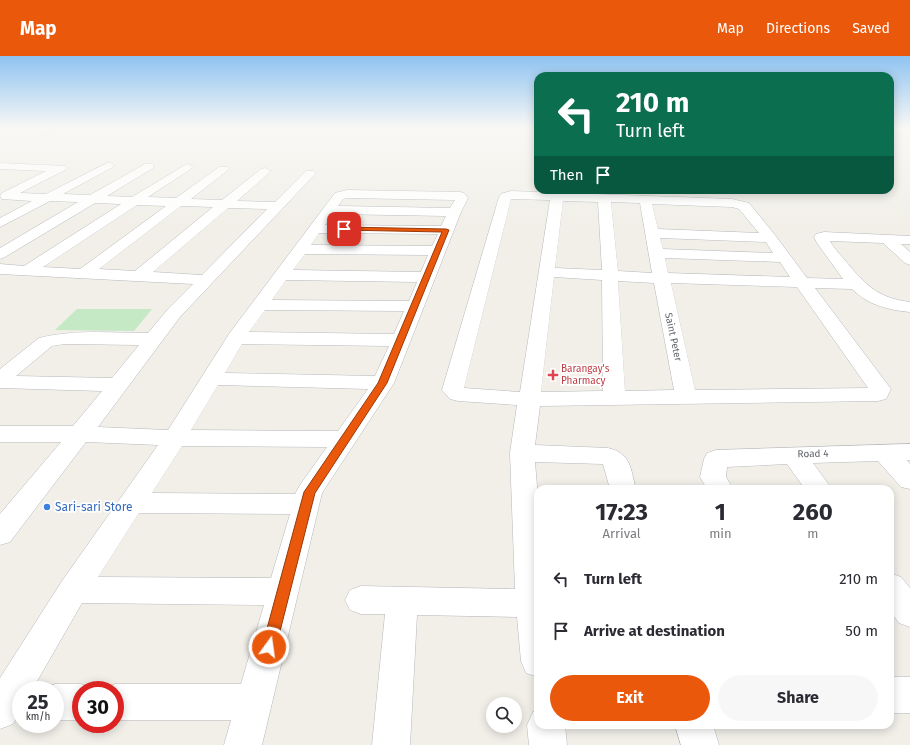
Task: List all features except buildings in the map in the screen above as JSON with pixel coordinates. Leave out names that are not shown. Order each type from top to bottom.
[{"type":"street","points":[[0,223],[109,165]]},
{"type":"street","points":[[0,166],[61,168],[3,197]]},
{"type":"street","points":[[0,254],[149,166]]},
{"type":"street","points":[[26,271],[187,167]]},
{"type":"street","points":[[84,274],[223,169]]},
{"type":"street","points":[[138,277],[265,171]]},
{"type":"street","points":[[0,534],[11,506],[80,434],[174,313],[310,173]]},
{"type":"street","points":[[9,705],[73,590],[175,438],[236,338],[339,196],[347,194],[460,196],[462,198],[446,231],[383,383],[309,492],[243,745]]},
{"type":"street","points":[[511,195],[557,197],[739,204],[744,206],[785,258],[880,389],[878,394],[530,399],[458,394],[453,390],[505,197],[511,195]]},
{"type":"street","points":[[3,197],[50,196],[277,206]]},
{"type":"street","points":[[361,600],[402,602],[534,603],[522,454],[557,197]]},
{"type":"street","points":[[604,198],[610,276],[614,397]]},
{"type":"street","name":"Saint Peter","points":[[645,200],[660,278],[686,396]]},
{"type":"street","points":[[322,219],[446,231]]},
{"type":"street","points":[[301,249],[446,231]]},
{"type":"street","points":[[652,233],[770,238]]},
{"type":"street","points":[[910,240],[821,237],[854,284],[869,296],[895,306],[910,307]]},
{"type":"street","points":[[887,239],[910,260]]},
{"type":"street","points":[[656,252],[785,258]]},
{"type":"street","points":[[0,269],[205,280]]},
{"type":"street","points":[[547,272],[660,278],[854,284]]},
{"type":"street","points":[[281,275],[427,277]]},
{"type":"street","points":[[260,305],[415,306]]},
{"type":"street","points":[[0,378],[46,342],[65,338],[154,340]]},
{"type":"street","points":[[236,338],[401,340]]},
{"type":"street","points":[[212,379],[383,383]]},
{"type":"street","points":[[0,382],[118,384]]},
{"type":"street","points":[[0,434],[80,434],[175,438],[345,439]]},
{"type":"street","name":"Road 4","points":[[718,485],[713,477],[716,459],[910,452]]},
{"type":"street","points":[[885,453],[910,480]]},
{"type":"street","points":[[522,454],[608,456],[615,460],[622,485]]},
{"type":"street","points":[[794,455],[816,485]]},
{"type":"street","points":[[130,503],[306,504]]},
{"type":"street","points":[[73,590],[283,592]]},
{"type":"street","points":[[894,591],[910,613]]},
{"type":"street","points":[[391,745],[402,602]]},
{"type":"street","points":[[894,694],[910,695]]},
{"type":"street","points":[[124,702],[255,702]]},
{"type":"street","points":[[546,729],[548,745]]},
{"type":"street","points":[[695,729],[700,745]]},
{"type":"green space","points":[[77,309],[152,309],[134,331],[55,330]]},
{"type":"place","name":"Barangay's Pharmacy","points":[[553,375]]},
{"type":"place","name":"Sari-sari Store","points":[[47,507]]},
{"type":"route","points":[[269,647],[309,492],[383,383],[446,230],[344,229]]}]
